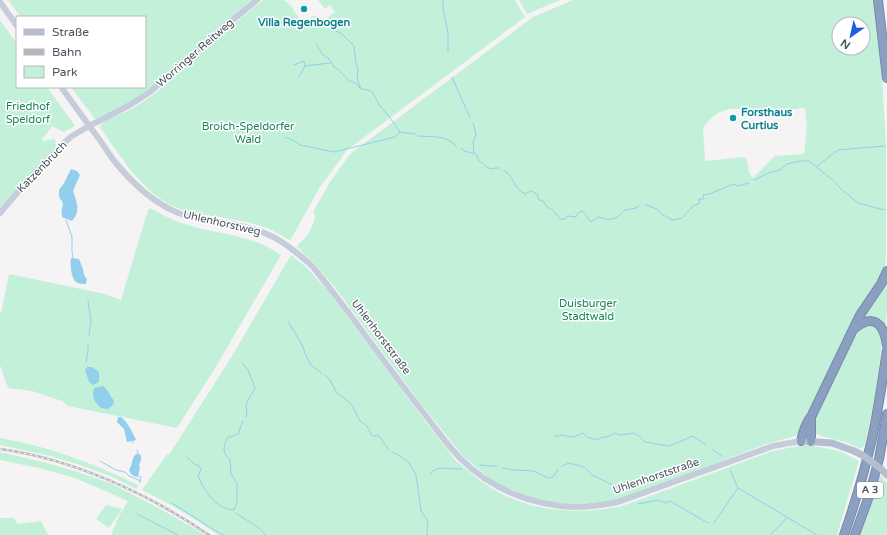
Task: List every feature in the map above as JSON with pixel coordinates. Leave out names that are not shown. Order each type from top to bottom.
[{"type":"highway","points":[[878,0],[887,78]]},
{"type":"highway","points":[[801,441],[805,425],[812,415],[860,315],[881,284],[887,271]]},
{"type":"highway","points":[[853,330],[861,323],[866,321],[877,323],[884,333],[887,346]]},
{"type":"highway","name":"A 3","points":[[844,535],[859,491],[870,446],[887,350]]},
{"type":"highway","name":"A 3","points":[[855,535],[869,496],[879,459],[887,414]]},
{"type":"highway","points":[[811,441],[810,424],[812,415]]},
{"type":"main road","name":"Worringer Reitweg","points":[[89,126],[128,106],[150,92],[257,0]]},
{"type":"main road","points":[[0,2],[16,25]]},
{"type":"main road","name":"Uhlenhorstweg","points":[[62,88],[115,162],[142,191],[154,200],[167,208],[182,214],[243,226],[266,233],[289,246],[310,264]]},
{"type":"main road","name":"Katzenbruch","points":[[0,212],[54,152],[72,136],[89,126]]},
{"type":"main road","name":"Uhlenhorststraße","points":[[310,264],[348,311],[419,407],[461,458],[479,475],[491,483],[521,497],[537,502],[574,507],[594,506],[618,502],[773,446],[801,441],[843,446],[873,462],[887,475]]},
{"type":"green space","points":[[8,0],[252,0],[145,93],[138,98],[95,119],[72,88],[146,88],[146,16],[20,16]]},
{"type":"green space","name":"Broich-Speldorfer Wald","points":[[263,0],[283,0],[291,7],[303,23],[312,16],[320,17],[324,20],[335,12],[330,5],[325,9],[318,0],[515,0],[525,17],[347,150],[321,185],[291,239],[289,240],[267,228],[257,225],[194,213],[169,204],[145,186],[135,175],[100,127],[105,121],[129,110],[153,95],[188,64],[191,65],[194,62],[192,60]]},
{"type":"green space","points":[[519,0],[560,0],[527,14]]},
{"type":"green space","name":"Duisburger Stadtwald","points":[[573,0],[874,0],[882,75],[886,146],[885,267],[881,280],[848,335],[799,432],[795,436],[766,444],[637,494],[617,500],[574,504],[537,499],[503,486],[490,479],[463,456],[421,404],[334,286],[313,262],[297,247],[306,237],[311,228],[315,218],[313,212],[330,182],[350,154],[533,17]],"holes":[[[805,108],[807,128],[804,154],[775,156],[753,178],[749,173],[747,159],[743,157],[705,161],[703,128],[708,121],[718,113],[729,109],[742,109],[743,113]]]},
{"type":"green space","name":"Friedhof Speldorf","points":[[0,20],[16,43],[16,88],[48,88],[75,126],[64,132],[52,126],[42,138],[43,141],[55,139],[56,147],[0,207]]},
{"type":"green space","points":[[150,208],[178,222],[256,242],[281,255],[217,365],[177,428],[68,406],[62,401],[32,391],[8,388],[0,365],[0,312],[1,313],[9,274],[105,294],[121,300],[148,210]]},
{"type":"green space","points":[[291,255],[307,268],[328,291],[456,461],[491,488],[507,497],[530,505],[550,509],[575,511],[619,507],[770,452],[806,445],[842,452],[859,461],[837,535],[218,535],[181,511],[142,490],[167,454],[169,455],[232,356]]},
{"type":"green space","points":[[887,277],[887,311],[885,329],[860,322]]},
{"type":"green space","points":[[875,325],[882,333],[882,342],[876,393],[865,444],[861,449],[845,442],[818,435],[815,432],[813,423],[819,406],[859,328],[862,326]]},
{"type":"green space","points":[[0,438],[36,446],[88,463],[138,485],[137,489],[110,476],[80,465],[50,456],[0,445]]},
{"type":"green space","points":[[0,452],[47,463],[112,484],[157,507],[204,535],[111,535],[119,516],[128,501],[75,478],[39,468],[0,460]]},
{"type":"green space","points":[[880,475],[887,483],[887,535],[861,535],[873,498]]},
{"type":"green space","points":[[106,505],[122,509],[109,528],[96,519]]},
{"type":"green space","points":[[0,518],[14,518],[18,524],[41,521],[47,533],[50,535],[0,535]]},
{"type":"water","points":[[71,169],[77,171],[80,175],[73,191],[77,203],[77,214],[72,221],[62,217],[63,204],[59,197],[59,190]]},
{"type":"water","points":[[71,258],[79,259],[84,275],[87,279],[86,284],[78,283],[74,280],[71,271]]},
{"type":"water","points":[[87,367],[92,367],[99,372],[99,382],[93,385],[89,382],[85,370]]},
{"type":"water","points":[[103,386],[114,401],[113,405],[108,409],[101,408],[95,402],[93,397],[94,388]]},
{"type":"water","points":[[118,417],[121,417],[126,422],[136,440],[127,442],[124,429],[117,422]]},
{"type":"water","points":[[136,454],[140,454],[141,461],[138,476],[136,477],[131,474],[129,470]]},
{"type":"waterway","points":[[443,0],[448,34],[448,53]]},
{"type":"waterway","points":[[336,31],[342,34],[354,46],[358,69],[357,79],[361,89],[369,90],[373,93],[380,106],[400,132]]},
{"type":"waterway","points":[[316,44],[322,54],[329,59],[334,67],[338,69],[349,81],[355,83],[360,88]]},
{"type":"waterway","points":[[294,65],[304,61],[305,66]]},
{"type":"waterway","points":[[299,77],[305,66],[330,63]]},
{"type":"waterway","points":[[452,77],[470,118]]},
{"type":"waterway","points":[[473,123],[476,134],[473,142],[474,153]]},
{"type":"waterway","points":[[285,137],[300,145],[334,152],[395,137],[400,132],[415,134]]},
{"type":"waterway","points":[[418,136],[444,138],[453,142],[456,146]]},
{"type":"waterway","points":[[816,167],[838,150],[885,146]]},
{"type":"waterway","points":[[461,148],[464,151],[476,154],[479,161],[488,168],[499,168]]},
{"type":"waterway","points":[[754,180],[780,170],[787,164],[800,161],[809,161],[858,203],[884,210]]},
{"type":"waterway","points":[[504,171],[511,177],[522,192],[525,194],[531,191],[537,194],[539,200],[543,201],[547,207],[553,210],[560,219],[565,219],[568,216],[576,217],[579,212],[582,211],[591,222],[598,217],[613,219],[625,210],[639,206]]},
{"type":"waterway","points":[[646,205],[657,209],[661,214],[673,220],[682,218],[693,206],[700,203],[699,199],[704,199],[703,195],[734,184],[738,186],[749,183]]},
{"type":"waterway","points":[[66,220],[72,237],[73,259]]},
{"type":"waterway","points":[[88,301],[91,321],[89,335]]},
{"type":"waterway","points":[[288,321],[312,366],[322,373]]},
{"type":"waterway","points":[[86,362],[88,343]]},
{"type":"waterway","points":[[242,363],[248,370],[255,388],[246,404],[246,417]]},
{"type":"waterway","points":[[325,375],[330,380],[337,393],[352,405],[360,421],[367,426],[372,436],[378,435],[389,450]]},
{"type":"waterway","points":[[187,457],[201,469],[198,476],[207,493],[216,503],[227,509],[234,510],[237,502],[237,483],[231,474],[230,460],[224,452],[224,447],[227,438],[238,434],[243,421]]},
{"type":"waterway","points":[[554,436],[562,435],[573,437],[583,433],[587,437],[597,440],[603,437],[608,437],[614,433],[620,435],[634,433],[645,442],[669,446],[693,436],[706,445]]},
{"type":"waterway","points":[[137,450],[138,454]]},
{"type":"waterway","points":[[713,450],[722,456]]},
{"type":"waterway","points":[[392,452],[399,455],[409,463],[416,475],[421,511],[428,521],[427,535]]},
{"type":"waterway","points":[[100,461],[116,470],[125,472],[140,482]]},
{"type":"waterway","points":[[562,466],[569,463],[584,467],[592,475],[621,489],[631,487]]},
{"type":"waterway","points":[[480,465],[497,466]]},
{"type":"waterway","points":[[430,474],[436,469],[440,468],[462,469]]},
{"type":"waterway","points":[[503,468],[534,471],[548,478],[553,477],[558,470]]},
{"type":"waterway","points":[[730,470],[738,488]]},
{"type":"waterway","points":[[138,476],[141,477],[140,482]]},
{"type":"waterway","points":[[714,523],[738,488],[817,535]]},
{"type":"waterway","points":[[638,504],[658,500],[665,503],[670,501],[708,523]]},
{"type":"waterway","points":[[172,503],[224,535]]},
{"type":"waterway","points":[[236,513],[256,526],[265,535]]},
{"type":"waterway","points":[[137,514],[178,535]]},
{"type":"waterway","points":[[770,535],[788,517]]},
{"type":"railway","points":[[0,449],[55,461],[109,480],[136,492],[186,520],[209,535]]},
{"type":"place","name":"Villa Regenbogen","points":[[304,9]]},
{"type":"place","name":"Forsthaus Curtius","points":[[733,118]]}]
